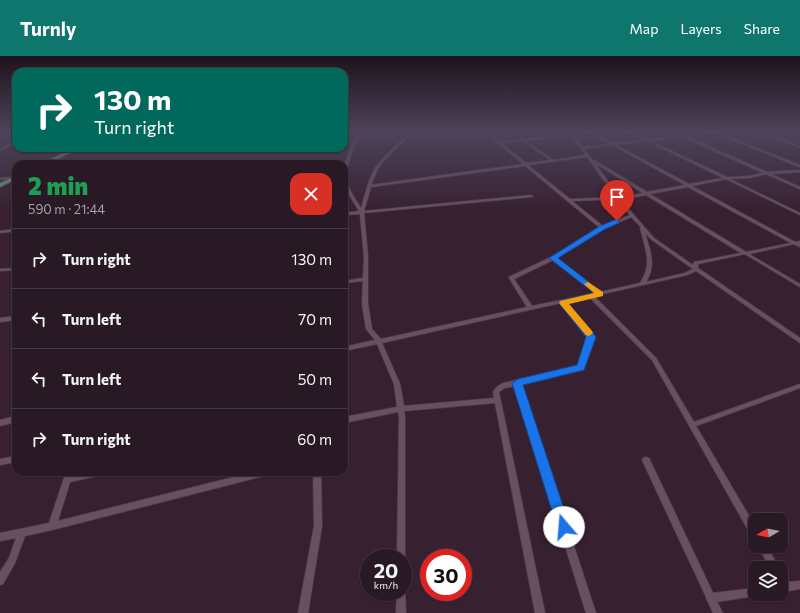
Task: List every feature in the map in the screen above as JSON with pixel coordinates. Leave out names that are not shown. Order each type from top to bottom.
[{"type":"main road","points":[[0,185],[12,179]]},
{"type":"street","points":[[385,158],[381,162],[369,186],[362,213],[366,257],[365,304],[369,329],[379,341],[397,384],[401,409],[401,549]]},
{"type":"street","points":[[518,158],[571,200],[603,228]]},
{"type":"street","points":[[548,158],[552,161]]},
{"type":"street","points":[[369,186],[574,158]]},
{"type":"street","points":[[638,158],[797,242],[800,246]]},
{"type":"street","points":[[685,158],[800,214]]},
{"type":"street","points":[[731,158],[800,188]]},
{"type":"street","points":[[780,158],[800,166]]},
{"type":"street","points":[[592,160],[800,286]]},
{"type":"street","points":[[592,160],[609,185],[622,198],[625,207],[652,239],[800,341]]},
{"type":"street","points":[[571,200],[622,198],[727,178],[750,177],[765,173],[800,171]]},
{"type":"street","points":[[0,179],[12,178]]},
{"type":"street","points":[[348,189],[362,213]]},
{"type":"street","points":[[348,214],[531,196]]},
{"type":"street","points":[[531,309],[511,278],[553,258],[603,228],[632,215]]},
{"type":"street","points":[[641,227],[651,255],[647,278],[642,284]]},
{"type":"street","points":[[0,232],[12,230]]},
{"type":"street","points":[[695,270],[696,263],[797,242]]},
{"type":"street","points":[[553,258],[600,294]]},
{"type":"street","points":[[0,270],[12,269]]},
{"type":"street","points":[[348,348],[563,303],[687,274],[695,270]]},
{"type":"street","points":[[348,281],[366,279]]},
{"type":"street","points":[[591,296],[654,359],[748,522]]},
{"type":"street","points":[[540,613],[496,392],[499,387],[505,384],[518,383],[581,368],[591,337],[563,303]]},
{"type":"street","points":[[0,320],[12,318]]},
{"type":"street","points":[[518,383],[591,613]]},
{"type":"street","points":[[692,425],[800,386]]},
{"type":"street","points":[[348,419],[401,409],[498,400]]},
{"type":"street","points":[[0,422],[12,420]]},
{"type":"street","points":[[0,462],[12,460]]},
{"type":"street","points":[[646,460],[718,613]]},
{"type":"street","points":[[52,526],[69,476]]},
{"type":"street","points":[[0,537],[52,526],[252,476]]},
{"type":"street","points":[[303,613],[318,526],[317,476]]},
{"type":"street","points":[[0,581],[12,560],[22,533]]},
{"type":"street","points":[[788,585],[800,586]]},
{"type":"street","points":[[710,598],[748,593]]},
{"type":"street","points":[[401,601],[401,613]]},
{"type":"slow traffic","points":[[588,284],[600,294],[563,303],[589,333]]},
{"type":"route","points":[[564,527],[518,383],[581,368],[591,337],[563,303],[600,294],[553,258],[617,221]]}]
